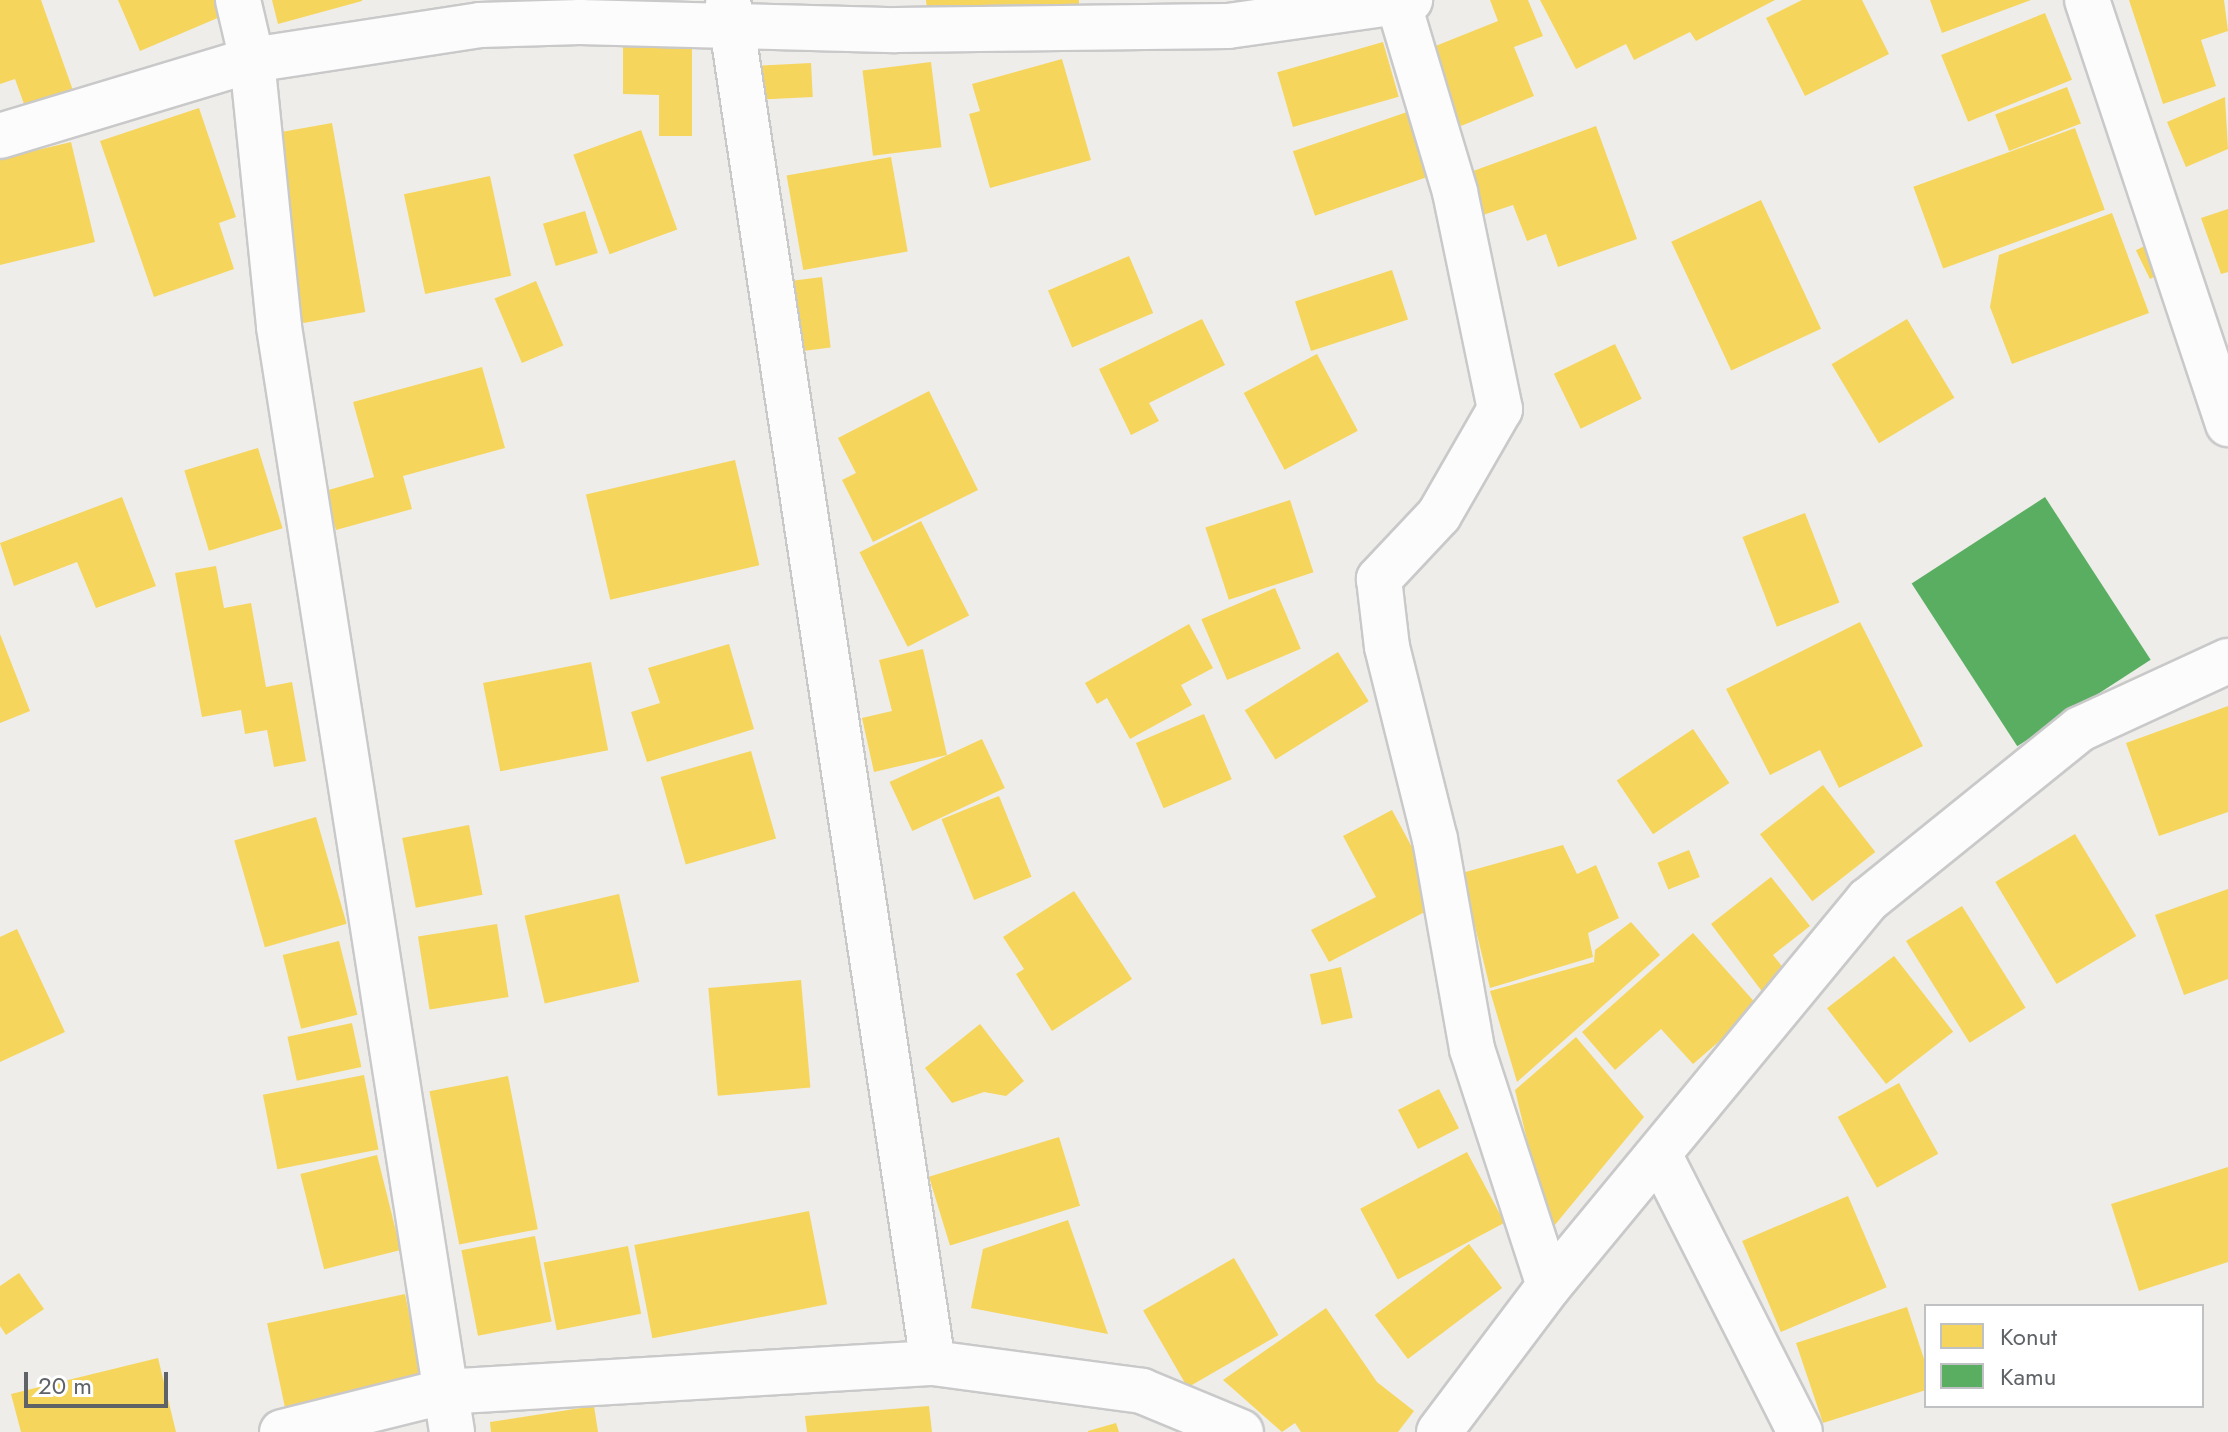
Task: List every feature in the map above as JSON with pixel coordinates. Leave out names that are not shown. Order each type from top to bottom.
[{"type":"street","points":[[238,0],[252,60],[279,327],[448,1412]]},
{"type":"street","points":[[2087,0],[2228,424]]},
{"type":"street","points":[[0,136],[252,60],[480,25],[730,13],[1227,13],[1405,2],[1455,192],[1500,409],[1439,515],[1379,579],[1387,647],[1435,839],[1472,1049],[1549,1286]]},
{"type":"street","points":[[730,13],[933,1363]]},
{"type":"street","points":[[1439,1432],[1549,1286],[1660,1156],[1868,900],[2080,729],[2228,661]]},
{"type":"street","points":[[1660,1156],[1800,1432]]},
{"type":"street","points":[[282,1432],[933,1363],[1142,1391],[1241,1432]]},
{"type":"building: Konut","points":[[0,0],[41,0],[76,99],[28,115],[15,79],[0,84]]},
{"type":"building: Konut","points":[[118,0],[229,0],[234,11],[140,51]]},
{"type":"building: Konut","points":[[272,0],[362,0],[362,1],[278,24]]},
{"type":"building: Konut","points":[[926,0],[1079,0],[1079,8],[928,22]]},
{"type":"building: Konut","points":[[1490,0],[1528,0],[1543,36],[1514,47],[1534,96],[1461,126],[1428,49],[1498,21]]},
{"type":"building: Konut","points":[[1540,0],[1775,0],[1696,41],[1690,32],[1634,60],[1626,44],[1576,69]]},
{"type":"building: Konut","points":[[1802,0],[1862,0],[1889,54],[1805,96],[1766,18]]},
{"type":"building: Konut","points":[[1930,0],[2031,0],[1942,33]]},
{"type":"building: Konut","points":[[2129,0],[2224,0],[2228,31],[2201,40],[2216,86],[2163,104]]},
{"type":"building: Konut","points":[[2045,13],[2072,80],[1968,122],[1941,55]]},
{"type":"building: Konut","points":[[1383,42],[1399,97],[1293,127],[1277,72]]},
{"type":"building: Konut","points":[[623,47],[692,47],[692,136],[659,136],[659,95],[623,94]]},
{"type":"building: Konut","points":[[1062,59],[1091,160],[990,188],[969,114],[980,111],[972,84]]},
{"type":"building: Konut","points":[[931,62],[941,147],[873,156],[863,70]]},
{"type":"building: Konut","points":[[811,63],[813,97],[762,100],[760,66]]},
{"type":"building: Konut","points":[[2067,87],[2081,123],[2009,151],[1995,115]]},
{"type":"building: Konut","points":[[2225,97],[2228,149],[2186,167],[2167,122]]},
{"type":"building: Konut","points":[[199,108],[236,217],[219,223],[234,269],[154,297],[100,141]]},
{"type":"building: Konut","points":[[1413,110],[1435,174],[1315,216],[1293,151]]},
{"type":"building: Konut","points":[[332,123],[365,312],[296,324],[263,135]]},
{"type":"building: Konut","points":[[1596,126],[1637,239],[1558,267],[1546,234],[1527,241],[1513,205],[1480,216],[1465,174]]},
{"type":"building: Konut","points":[[2075,128],[2105,210],[1943,269],[1913,187]]},
{"type":"building: Konut","points":[[641,130],[677,230],[610,254],[573,155]]},
{"type":"building: Konut","points":[[71,142],[95,242],[0,265],[0,159]]},
{"type":"building: Konut","points":[[891,157],[908,252],[803,270],[787,175]]},
{"type":"building: Konut","points":[[490,176],[511,276],[425,294],[404,194]]},
{"type":"building: Konut","points":[[1761,200],[1821,329],[1731,371],[1671,242]]},
{"type":"building: Konut","points":[[2228,209],[2228,272],[2221,274],[2201,218]]},
{"type":"building: Konut","points":[[585,211],[598,253],[556,266],[543,224]]},
{"type":"building: Konut","points":[[2112,213],[2149,313],[2012,364],[1990,307],[1999,255]]},
{"type":"building: Konut","points":[[2153,242],[2167,271],[2150,279],[2136,250]]},
{"type":"building: Konut","points":[[1129,256],[1153,313],[1072,347],[1048,290]]},
{"type":"building: Konut","points":[[1392,270],[1408,319],[1311,351],[1295,302]]},
{"type":"building: Konut","points":[[822,277],[831,347],[801,351],[792,281]]},
{"type":"building: Konut","points":[[536,281],[563,345],[522,363],[495,299]]},
{"type":"building: Konut","points":[[1202,319],[1225,365],[1149,403],[1159,421],[1131,435],[1099,369]]},
{"type":"building: Konut","points":[[1907,319],[1954,398],[1879,443],[1832,364]]},
{"type":"building: Konut","points":[[1615,344],[1642,399],[1581,429],[1554,374]]},
{"type":"building: Konut","points":[[1317,354],[1358,431],[1285,470],[1244,393]]},
{"type":"building: Konut","points":[[482,367],[505,448],[403,476],[412,509],[336,530],[325,491],[374,477],[353,402]]},
{"type":"building: Konut","points":[[929,391],[978,490],[873,542],[842,480],[856,473],[838,438]]},
{"type":"building: Konut","points":[[258,448],[283,528],[209,551],[184,471]]},
{"type":"building: Konut","points":[[735,460],[759,565],[610,600],[586,494]]},
{"type":"building: Konut","points":[[122,497],[156,586],[96,608],[77,562],[14,586],[0,543]]},
{"type":"building: Konut","points":[[1290,500],[1313,572],[1229,600],[1205,528]]},
{"type":"building: Konut","points":[[1805,513],[1839,603],[1777,627],[1742,537]]},
{"type":"building: Konut","points":[[921,521],[969,615],[908,647],[860,552]]},
{"type":"building: Konut","points":[[216,566],[224,608],[251,603],[266,687],[292,682],[306,761],[274,767],[267,730],[245,734],[241,710],[202,717],[175,573]]},
{"type":"building: Konut","points":[[1275,588],[1301,649],[1227,680],[1201,619]]},
{"type":"building: Konut","points":[[1860,622],[1923,746],[1839,788],[1820,750],[1770,775],[1726,689]]},
{"type":"building: Konut","points":[[1189,624],[1213,668],[1181,685],[1192,705],[1130,739],[1107,698],[1097,704],[1085,683]]},
{"type":"building: Konut","points":[[0,634],[30,711],[0,723]]},
{"type":"building: Konut","points":[[729,644],[754,729],[647,762],[631,712],[660,703],[648,668]]},
{"type":"building: Konut","points":[[923,649],[947,755],[874,772],[862,718],[892,711],[879,660]]},
{"type":"building: Konut","points":[[1338,652],[1369,701],[1275,759],[1245,710]]},
{"type":"building: Konut","points":[[591,662],[608,750],[500,771],[483,683]]},
{"type":"building: Konut","points":[[2228,706],[2228,812],[2159,836],[2126,743]]},
{"type":"building: Konut","points":[[1204,714],[1232,779],[1164,808],[1136,743]]},
{"type":"building: Konut","points":[[1693,729],[1729,783],[1653,834],[1617,780]]},
{"type":"building: Konut","points":[[982,739],[1005,788],[912,831],[890,782]]},
{"type":"building: Konut","points":[[751,751],[776,838],[686,864],[661,777]]},
{"type":"building: Konut","points":[[1823,785],[1875,852],[1812,901],[1760,834]]},
{"type":"building: Konut","points":[[999,796],[1032,877],[974,900],[942,819]]},
{"type":"building: Konut","points":[[1392,810],[1442,903],[1329,962],[1311,930],[1376,897],[1343,836]]},
{"type":"building: Konut","points":[[316,817],[347,924],[265,947],[234,840]]},
{"type":"building: Konut","points":[[469,825],[483,895],[416,908],[402,838]]},
{"type":"building: Konut","points":[[2075,834],[2136,936],[2057,984],[1995,882]]},
{"type":"building: Konut","points":[[1563,845],[1577,874],[1596,865],[1619,918],[1588,933],[1593,957],[1490,988],[1462,873]]},
{"type":"building: Konut","points":[[1689,850],[1700,877],[1668,890],[1657,863]]},
{"type":"building: Konut","points":[[1771,877],[1810,926],[1773,955],[1789,975],[1764,994],[1711,924]]},
{"type":"building: Konut","points":[[2228,889],[2228,979],[2184,995],[2155,915]]},
{"type":"building: Konut","points":[[1074,891],[1132,979],[1052,1031],[1016,974],[1024,969],[1003,937]]},
{"type":"building: Konut","points":[[619,894],[639,982],[545,1004],[524,916]]},
{"type":"building: Konut","points":[[1962,906],[2026,1008],[1970,1043],[1906,941]]},
{"type":"building: Konut","points":[[1631,922],[1660,955],[1517,1082],[1490,991],[1594,962],[1595,950]]},
{"type":"building: Konut","points":[[497,924],[509,997],[430,1010],[418,937]]},
{"type":"building: Konut","points":[[17,929],[65,1032],[0,1062],[0,937]]},
{"type":"building: Konut","points":[[1693,933],[1759,1007],[1693,1064],[1661,1029],[1615,1070],[1582,1032]]},
{"type":"building: Konut","points":[[339,941],[357,1015],[301,1029],[283,955]]},
{"type":"building: Konut","points":[[1894,956],[1953,1032],[1886,1084],[1827,1008]]},
{"type":"building: Konut","points":[[1341,967],[1353,1018],[1322,1025],[1310,974]]},
{"type":"building: Konut","points":[[801,980],[810,1088],[718,1096],[708,988]]},
{"type":"building: Konut","points":[[352,1023],[361,1067],[297,1081],[287,1037]]},
{"type":"building: Konut","points":[[980,1024],[1024,1081],[1006,1096],[984,1092],[952,1103],[925,1068]]},
{"type":"building: Konut","points":[[1576,1037],[1644,1117],[1549,1232],[1515,1090]]},
{"type":"building: Konut","points":[[364,1075],[379,1150],[277,1169],[263,1095]]},
{"type":"building: Konut","points":[[508,1076],[538,1229],[459,1244],[429,1091]]},
{"type":"building: Konut","points":[[1899,1083],[1938,1154],[1877,1188],[1838,1117]]},
{"type":"building: Konut","points":[[1439,1089],[1459,1128],[1418,1149],[1398,1110]]},
{"type":"building: Konut","points":[[1059,1137],[1080,1206],[950,1246],[929,1177]]},
{"type":"building: Konut","points":[[1467,1152],[1505,1223],[1398,1279],[1360,1209]]},
{"type":"building: Konut","points":[[377,1155],[401,1250],[324,1269],[300,1174]]},
{"type":"building: Konut","points":[[2228,1167],[2228,1262],[2139,1291],[2111,1204]]},
{"type":"building: Konut","points":[[1848,1196],[1887,1287],[1781,1332],[1742,1241]]},
{"type":"building: Konut","points":[[809,1211],[827,1304],[652,1338],[634,1245]]},
{"type":"building: Konut","points":[[1068,1220],[1108,1334],[971,1308],[983,1249]]},
{"type":"building: Konut","points":[[535,1236],[552,1321],[478,1336],[461,1250]]},
{"type":"building: Konut","points":[[1469,1244],[1502,1288],[1408,1359],[1375,1315]]},
{"type":"building: Konut","points":[[628,1246],[641,1314],[557,1330],[544,1262]]},
{"type":"building: Konut","points":[[1234,1258],[1278,1335],[1188,1388],[1143,1310]]},
{"type":"building: Konut","points":[[19,1273],[44,1309],[6,1335],[0,1326],[0,1286]]},
{"type":"building: Konut","points":[[405,1294],[424,1384],[286,1413],[267,1323]]},
{"type":"building: Konut","points":[[1907,1307],[1924,1359],[1924,1391],[1823,1423],[1796,1343]]},
{"type":"building: Konut","points":[[1326,1308],[1377,1382],[1414,1411],[1398,1432],[1301,1432],[1295,1423],[1282,1432],[1223,1380]]},
{"type":"building: Konut","points":[[158,1358],[176,1432],[21,1432],[11,1394]]},
{"type":"building: Konut","points":[[594,1406],[598,1432],[491,1432],[490,1422]]},
{"type":"building: Konut","points":[[929,1406],[932,1432],[807,1432],[805,1416]]},
{"type":"building: Konut","points":[[1116,1423],[1119,1432],[1088,1432],[1088,1431]]},
{"type":"building: Kamu","points":[[2045,497],[2151,660],[2017,746],[1912,584]]}]
